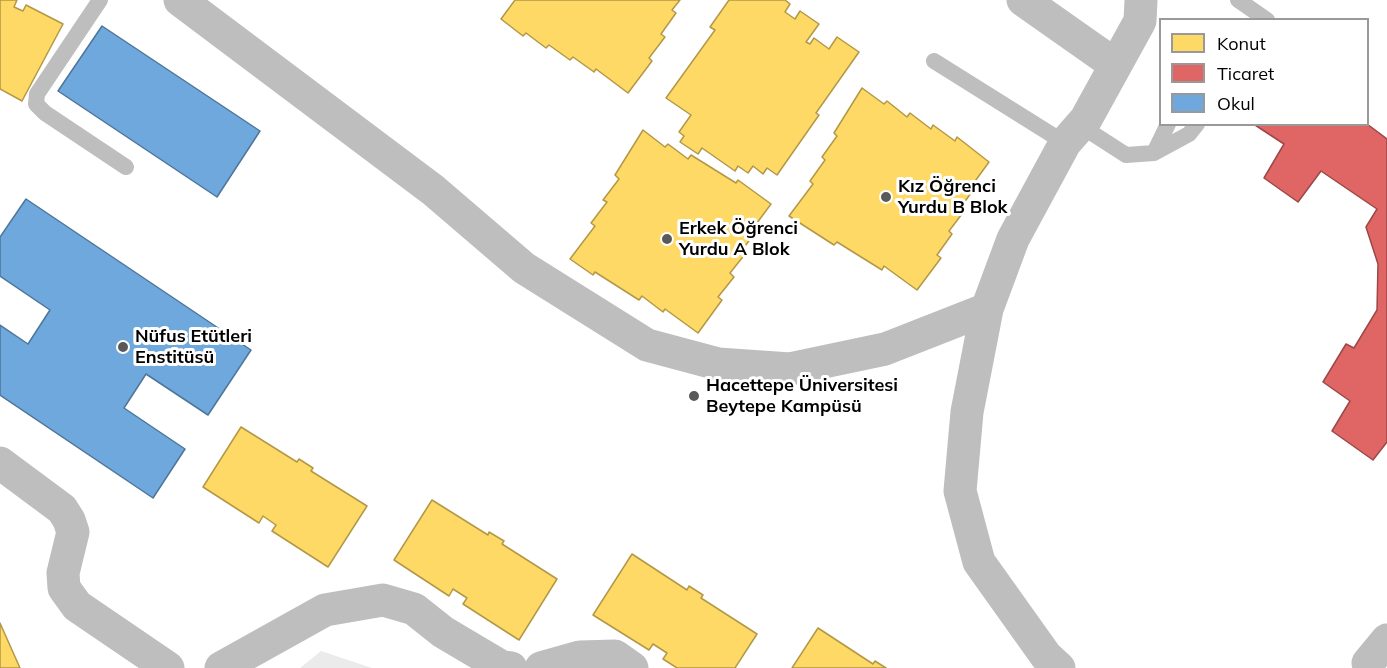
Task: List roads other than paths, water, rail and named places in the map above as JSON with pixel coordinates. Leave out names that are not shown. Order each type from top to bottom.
[{"type":"street","points":[[180,0],[433,190],[524,268],[647,345],[718,364],[790,369],[885,349],[987,309]]},
{"type":"street","points":[[1023,0],[1114,64]]},
{"type":"street","points":[[1059,668],[1046,656],[979,562],[960,491],[967,412],[987,309],[1013,239],[1140,21],[1142,0]]},
{"type":"street","points":[[0,464],[62,509],[69,520],[73,532],[63,573],[64,588],[77,606],[168,668]]},
{"type":"street","points":[[221,668],[325,610],[383,600],[414,609],[450,637],[502,666],[511,668]]},
{"type":"street","points":[[541,668],[580,657],[615,656],[632,668]]},
{"type":"lane","points":[[100,0],[37,94],[36,104],[126,167]]},
{"type":"lane","points":[[1238,0],[1264,18]]},
{"type":"lane","points":[[934,61],[1073,134],[1126,155],[1154,153],[1189,134],[1195,126]]},
{"type":"lane","points":[[1154,153],[1167,126]]},
{"type":"place","name":"Kız Öğrenci Yurdu B Blok","points":[[886,197]]},
{"type":"place","name":"Erkek Öğrenci Yurdu A Blok","points":[[667,239]]},
{"type":"place","name":"Nüfus Etütleri Enstitüsü","points":[[123,347]]},
{"type":"place","name":"Hacettepe Üniversitesi Beytepe Kampüsü","points":[[694,396]]}]
